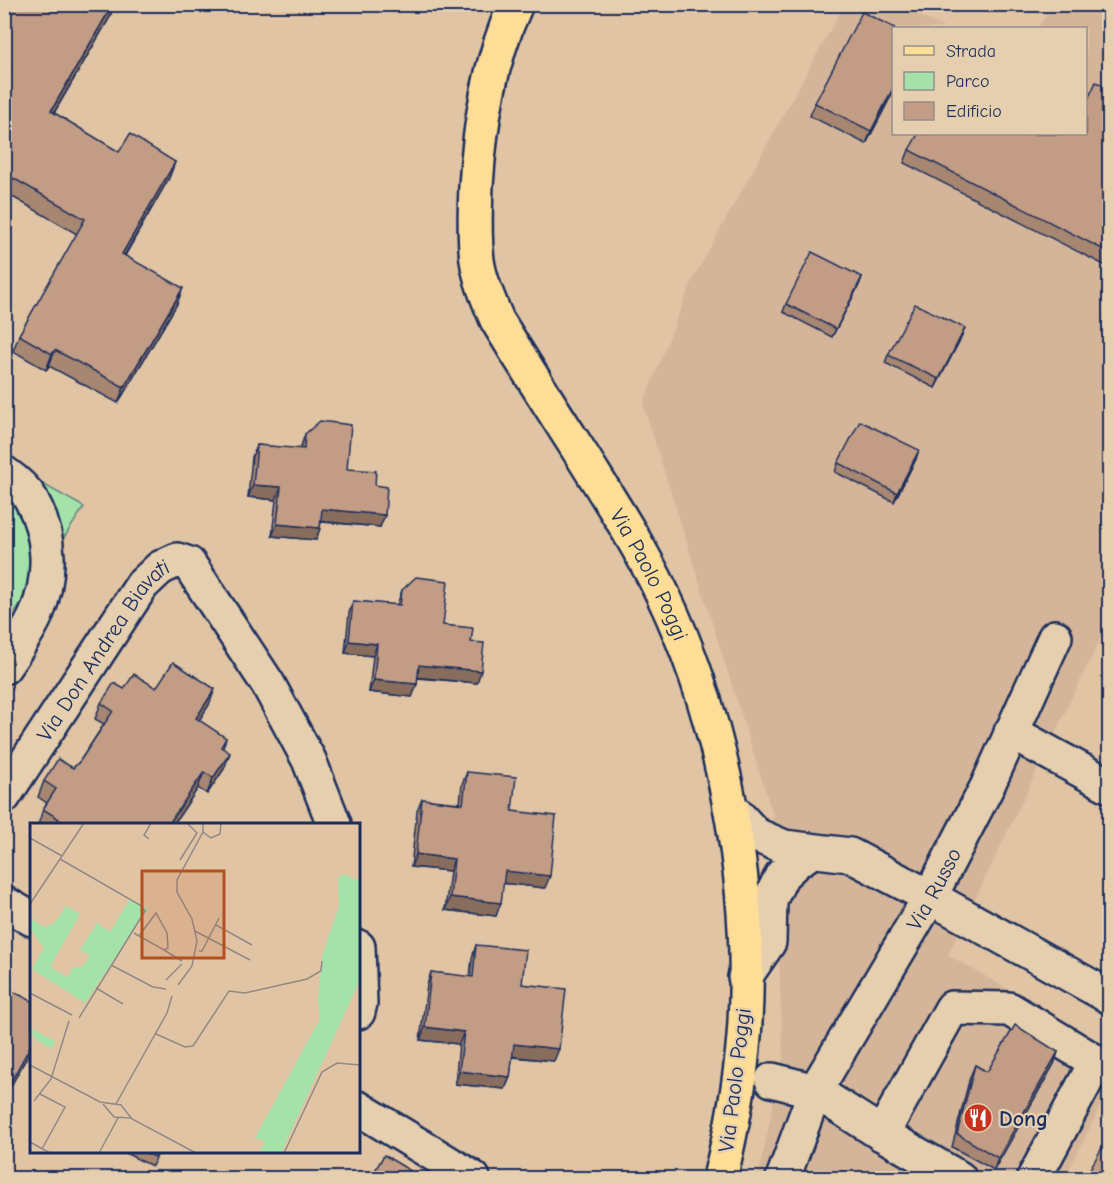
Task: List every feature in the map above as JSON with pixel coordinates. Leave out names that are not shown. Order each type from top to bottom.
[{"type":"main road","name":"Via Paolo Poggi","points":[[516,4],[495,60],[482,113],[475,211],[477,259],[482,283],[497,320],[634,538],[663,595],[713,727],[730,807],[740,875],[746,951],[744,1037],[736,1098],[720,1179]]},
{"type":"street","points":[[4,472],[30,497],[47,545],[47,573],[36,615],[4,667]]},
{"type":"street","name":"Via Don Andrea Biavati","points":[[4,796],[142,585],[160,568],[177,560],[189,564],[268,684],[309,760],[333,823]]},
{"type":"street","name":"Via Russo","points":[[783,1179],[815,1091],[930,897],[987,787],[1055,637]]},
{"type":"street","points":[[1011,732],[1110,786]]},
{"type":"street","points":[[730,807],[756,835],[784,847],[850,855],[1110,997]]},
{"type":"street","points":[[745,977],[769,942],[771,900],[782,875],[812,851]]},
{"type":"street","points":[[4,903],[30,918]]},
{"type":"street","points":[[882,1134],[952,1008],[1009,1008],[1096,1062],[1034,1179]]},
{"type":"street","points":[[772,1080],[815,1091],[959,1179]]},
{"type":"street","points":[[360,1109],[473,1179]]},
{"type":"shaded area","points":[[844,5],[898,5],[942,27],[892,27],[892,135],[1087,135],[1087,27],[1039,27],[1053,5],[1109,5],[1109,621],[948,955],[1109,1047],[1109,1089],[1065,1178],[758,1178],[783,1057],[773,815],[643,404],[692,281]]},
{"type":"green space","points":[[5,463],[84,507],[5,627]]},
{"type":"building","points":[[4,4],[113,4],[51,111],[119,152],[130,134],[175,162],[122,254],[183,288],[124,387],[55,350],[52,354],[19,335],[85,219],[4,173],[4,84],[12,72],[4,67]]},
{"type":"building","points":[[862,12],[893,27],[892,90],[871,131],[815,103]]},
{"type":"building","points":[[1096,82],[1110,89],[1110,253],[909,150],[917,135],[1087,135],[1087,101]]},
{"type":"building","points":[[812,252],[862,277],[836,329],[786,304]]},
{"type":"building","points":[[915,304],[965,328],[939,379],[888,355]]},
{"type":"building","points":[[320,421],[351,425],[347,469],[376,471],[375,485],[387,487],[385,515],[322,509],[320,528],[277,524],[281,487],[253,485],[257,445],[304,449],[305,434]]},
{"type":"building","points":[[860,421],[919,450],[897,493],[838,463]]},
{"type":"building","points":[[416,577],[448,581],[443,625],[473,628],[471,642],[484,643],[481,671],[419,665],[417,684],[374,680],[377,644],[349,641],[353,601],[400,605],[402,590]]},
{"type":"building","points":[[173,662],[215,689],[196,718],[226,738],[221,747],[230,753],[213,778],[204,772],[169,823],[57,823],[59,819],[43,809],[56,789],[44,781],[58,759],[73,768],[80,761],[113,711],[101,703],[114,683],[124,689],[134,674],[156,688]]},
{"type":"building","points":[[467,772],[516,777],[512,811],[556,816],[550,876],[505,871],[501,903],[450,897],[454,859],[416,854],[422,799],[463,804]]},
{"type":"building","points":[[476,945],[526,950],[522,984],[566,989],[559,1049],[514,1044],[510,1077],[459,1071],[464,1032],[425,1027],[431,972],[473,977]]},
{"type":"building","points":[[4,987],[30,1000],[30,1047],[4,1094]]},
{"type":"building","points":[[1015,1025],[1058,1052],[998,1158],[957,1134],[975,1065],[987,1072]]},
{"type":"building","points":[[1110,1134],[1110,1179],[1095,1179],[1087,1174]]},
{"type":"building","points":[[145,1153],[157,1153],[155,1157]]},
{"type":"building","points":[[384,1155],[424,1179],[370,1179]]},
{"type":"place","name":"Dong","points":[[978,1118]]}]
